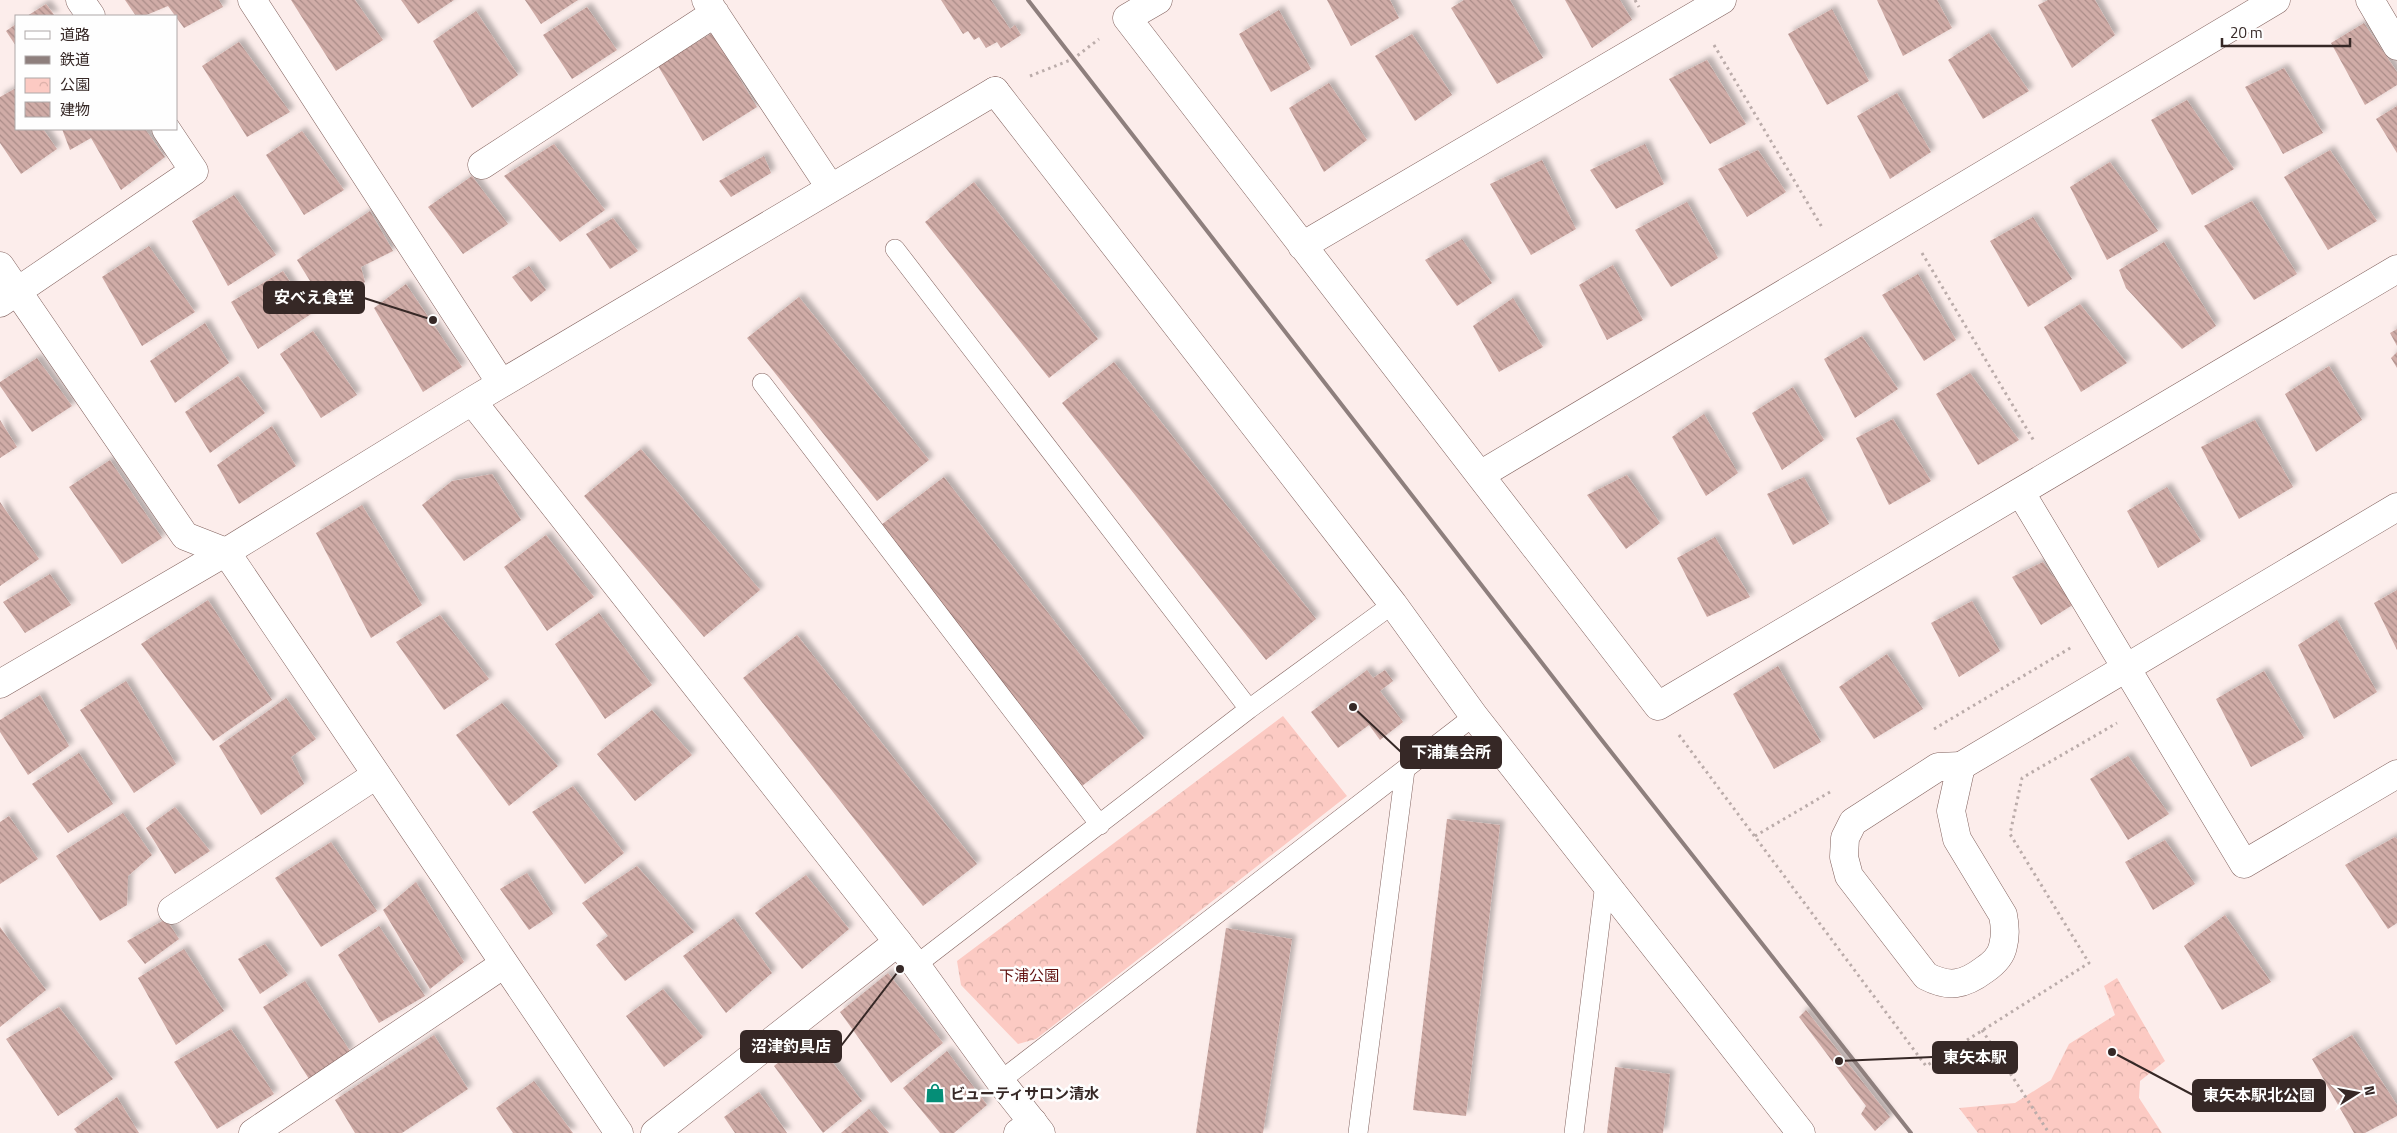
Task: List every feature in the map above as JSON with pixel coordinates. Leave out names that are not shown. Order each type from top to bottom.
[{"type":"street","points":[[80,0],[90,15]]},
{"type":"street","points":[[252,0],[501,383]]},
{"type":"street","points":[[1158,0],[1126,18],[1658,706],[2054,474],[2397,269]]},
{"type":"street","points":[[1302,246],[1722,0]]},
{"type":"street","points":[[1480,475],[2276,0]]},
{"type":"street","points":[[2370,0],[2397,46]]},
{"type":"street","points":[[482,165],[711,6],[830,187]]},
{"type":"street","points":[[0,684],[226,552],[501,383],[995,91],[1393,604],[1474,716],[1801,1133]]},
{"type":"street","points":[[8,297],[194,171],[167,130]]},
{"type":"street","points":[[0,266],[8,297],[185,536],[226,552],[619,1133]]},
{"type":"street","points":[[472,401],[916,965],[1000,1081],[1031,1129]]},
{"type":"street","points":[[2021,493],[2244,864],[2397,774]]},
{"type":"street","points":[[1961,766],[1951,811],[1956,839],[2003,914],[2005,928],[2003,947],[1995,963],[1970,981],[1954,984],[1938,982],[1926,976],[1849,876],[1845,838],[1853,822],[1938,767],[1961,766],[2397,507]]},
{"type":"street","points":[[172,910],[376,775]]},
{"type":"street","points":[[655,1133],[898,942]]},
{"type":"street","points":[[253,1133],[504,964]]},
{"type":"lane","points":[[895,249],[1249,709]]},
{"type":"lane","points":[[762,383],[1100,825]]},
{"type":"lane","points":[[916,965],[1249,709],[1393,604]]},
{"type":"lane","points":[[1000,1081],[1474,716]]},
{"type":"lane","points":[[1358,1133],[1405,770]]},
{"type":"lane","points":[[1574,1133],[1606,883]]},
{"type":"path","points":[[1696,15],[1841,260]]},
{"type":"path","points":[[995,91],[1073,59],[1126,18]]},
{"type":"path","points":[[1903,222],[2054,474]]},
{"type":"path","points":[[1658,706],[1926,1066],[2089,963],[2010,834],[2022,778],[2148,705]]},
{"type":"path","points":[[1982,1030],[2049,1133]]},
{"type":"green space","name":"下浦公園","points":[[1283,716],[1347,796],[1036,1039],[1018,1044],[961,985],[957,961]]},
{"type":"green space","points":[[2117,978],[2165,1061],[2140,1081],[2139,1098],[2162,1133],[1978,1133],[1959,1108],[2015,1103],[2051,1080],[2069,1044],[2115,1015],[2104,986]]},
{"type":"building","points":[[125,0],[219,0],[223,7],[184,28],[178,20],[178,15],[175,15],[168,6],[146,15],[135,15]]},
{"type":"building","points":[[291,0],[355,0],[383,40],[336,71]]},
{"type":"building","points":[[401,0],[454,0],[418,24]]},
{"type":"building","points":[[525,0],[578,0],[541,24]]},
{"type":"building","points":[[941,0],[991,0],[1010,29],[1015,25],[1021,35],[1001,48],[997,42],[986,48],[979,37],[974,40],[968,31],[963,34]]},
{"type":"building","points":[[1327,0],[1390,0],[1399,18],[1351,46]]},
{"type":"building","points":[[1464,0],[1510,0],[1543,58],[1497,84],[1451,8]]},
{"type":"building","points":[[1565,0],[1620,0],[1632,20],[1592,48]]},
{"type":"building","points":[[1877,0],[1937,0],[1952,28],[1903,56]]},
{"type":"building","points":[[2048,0],[2095,0],[2115,35],[2072,68],[2038,5]]},
{"type":"building","points":[[46,4],[54,15],[29,15]]},
{"type":"building","points":[[587,7],[617,50],[572,79],[543,35]]},
{"type":"building","points":[[1832,9],[1869,81],[1827,105],[1788,34]]},
{"type":"building","points":[[1279,10],[1311,69],[1271,92],[1239,34]]},
{"type":"building","points":[[476,11],[518,75],[472,108],[433,41]]},
{"type":"building","points":[[2364,23],[2397,72],[2397,85],[2365,105],[2331,43]]},
{"type":"building","points":[[15,25],[15,44],[6,31]]},
{"type":"building","points":[[712,33],[757,107],[703,141],[658,66]]},
{"type":"building","points":[[1989,33],[2029,91],[1983,119],[1948,60]]},
{"type":"building","points":[[1412,34],[1452,95],[1415,121],[1375,56]]},
{"type":"building","points":[[239,42],[290,112],[247,137],[202,66]]},
{"type":"building","points":[[1707,60],[1746,124],[1710,144],[1669,79]]},
{"type":"building","points":[[2284,68],[2323,133],[2283,154],[2245,87]]},
{"type":"building","points":[[1329,83],[1367,140],[1324,172],[1289,108]]},
{"type":"building","points":[[15,89],[15,130],[44,130],[57,149],[21,174],[0,143],[0,97]]},
{"type":"building","points":[[1897,93],[1931,152],[1890,179],[1857,116]]},
{"type":"building","points":[[2187,100],[2234,169],[2192,195],[2151,120]]},
{"type":"building","points":[[2397,106],[2397,153],[2376,119]]},
{"type":"building","points":[[62,130],[146,130],[165,157],[121,190],[91,138],[70,150]]},
{"type":"building","points":[[302,131],[344,190],[304,215],[266,155]]},
{"type":"building","points":[[554,144],[605,210],[560,242],[504,176]]},
{"type":"building","points":[[1645,144],[1664,184],[1616,209],[1590,170]]},
{"type":"building","points":[[1758,150],[1786,192],[1747,217],[1718,169]]},
{"type":"building","points":[[2330,150],[2377,221],[2328,250],[2284,177]]},
{"type":"building","points":[[764,156],[771,173],[731,197],[719,181]]},
{"type":"building","points":[[1542,160],[1576,229],[1531,255],[1490,184]]},
{"type":"building","points":[[2110,162],[2158,231],[2107,260],[2070,187]]},
{"type":"building","points":[[472,176],[508,224],[463,254],[428,207]]},
{"type":"building","points":[[974,182],[1098,339],[1049,378],[925,222]]},
{"type":"building","points":[[234,195],[276,255],[228,286],[192,221]]},
{"type":"building","points":[[2252,201],[2297,274],[2254,300],[2204,226]]},
{"type":"building","points":[[1687,202],[1718,258],[1671,287],[1635,230]]},
{"type":"building","points":[[370,211],[393,251],[361,267],[365,282],[328,310],[297,260]]},
{"type":"building","points":[[2033,217],[2072,279],[2028,307],[1990,241]]},
{"type":"building","points":[[613,218],[638,251],[610,269],[586,234]]},
{"type":"building","points":[[1462,239],[1492,283],[1457,306],[1425,260]]},
{"type":"building","points":[[2164,242],[2216,326],[2182,349],[2126,288],[2119,270]]},
{"type":"building","points":[[149,246],[195,312],[142,346],[102,277]]},
{"type":"building","points":[[1613,265],[1643,320],[1607,340],[1579,285]]},
{"type":"building","points":[[529,266],[546,290],[531,302],[512,277]]},
{"type":"building","points":[[283,271],[311,314],[258,349],[231,302]]},
{"type":"building","points":[[1918,274],[1956,340],[1924,361],[1882,295]]},
{"type":"building","points":[[406,284],[462,367],[423,392],[374,308]]},
{"type":"building","points":[[799,297],[929,460],[877,501],[747,338]]},
{"type":"building","points":[[1513,298],[1543,347],[1499,372],[1473,326]]},
{"type":"building","points":[[2080,304],[2127,363],[2081,392],[2044,327]]},
{"type":"building","points":[[205,323],[229,363],[175,403],[150,361]]},
{"type":"building","points":[[2397,329],[2397,346],[2390,333]]},
{"type":"building","points":[[313,331],[357,395],[321,418],[280,354]]},
{"type":"building","points":[[1862,336],[1898,389],[1855,418],[1824,359]]},
{"type":"building","points":[[2397,352],[2397,368],[2391,358]]},
{"type":"building","points":[[37,358],[72,406],[32,432],[0,386],[0,382]]},
{"type":"building","points":[[1114,362],[1316,619],[1266,660],[1062,403]]},
{"type":"building","points":[[2329,366],[2362,420],[2316,452],[2285,394]]},
{"type":"building","points":[[1970,373],[2019,440],[1978,465],[1936,394]]},
{"type":"building","points":[[238,376],[265,413],[210,453],[185,412]]},
{"type":"building","points":[[1793,387],[1824,440],[1782,470],[1752,413]]},
{"type":"building","points":[[1704,414],[1738,473],[1706,496],[1672,437]]},
{"type":"building","points":[[1893,419],[1931,481],[1889,505],[1856,438]]},
{"type":"building","points":[[0,420],[17,447],[0,458]]},
{"type":"building","points":[[2255,420],[2293,487],[2239,519],[2201,447]]},
{"type":"building","points":[[272,426],[296,466],[239,504],[217,465]]},
{"type":"building","points":[[641,449],[760,590],[704,637],[584,496]]},
{"type":"building","points":[[110,460],[162,538],[122,564],[69,487]]},
{"type":"building","points":[[492,474],[521,520],[464,561],[422,505],[452,481]]},
{"type":"building","points":[[1627,475],[1660,523],[1626,549],[1587,495]]},
{"type":"building","points":[[944,477],[1144,738],[1082,786],[881,525]]},
{"type":"building","points":[[1804,477],[1829,524],[1793,545],[1767,494]]},
{"type":"building","points":[[2167,487],[2201,541],[2158,568],[2127,511]]},
{"type":"building","points":[[0,502],[39,559],[0,586]]},
{"type":"building","points":[[362,505],[422,605],[371,638],[316,533]]},
{"type":"building","points":[[546,535],[594,597],[547,631],[504,567]]},
{"type":"building","points":[[1715,537],[1750,597],[1707,617],[1677,558]]},
{"type":"building","points":[[2043,562],[2074,604],[2041,625],[2012,577]]},
{"type":"building","points":[[50,574],[71,605],[25,633],[3,602]]},
{"type":"building","points":[[2397,590],[2397,650],[2374,603]]},
{"type":"building","points":[[208,600],[272,700],[213,741],[141,644]]},
{"type":"building","points":[[1972,601],[2000,651],[1959,677],[1931,623]]},
{"type":"building","points":[[599,613],[652,685],[605,719],[555,644]]},
{"type":"building","points":[[440,615],[489,679],[444,710],[396,642]]},
{"type":"building","points":[[2337,620],[2377,692],[2334,719],[2298,645]]},
{"type":"building","points":[[797,635],[977,864],[923,906],[743,678]]},
{"type":"building","points":[[1887,654],[1923,709],[1874,739],[1839,687]]},
{"type":"building","points":[[1778,666],[1821,742],[1774,769],[1733,694]]},
{"type":"building","points":[[1367,670],[1373,678],[1385,670],[1393,681],[1380,691],[1403,722],[1380,740],[1369,725],[1338,748],[1311,712]]},
{"type":"building","points":[[2264,671],[2304,738],[2251,767],[2216,699]]},
{"type":"building","points":[[126,681],[176,764],[134,793],[80,710]]},
{"type":"building","points":[[40,695],[69,746],[28,775],[0,732],[0,720]]},
{"type":"building","points":[[286,698],[316,739],[291,757],[304,784],[261,815],[219,746]]},
{"type":"building","points":[[502,703],[558,766],[509,806],[456,735]]},
{"type":"building","points":[[652,710],[692,755],[635,801],[597,754]]},
{"type":"building","points":[[79,753],[113,804],[68,833],[32,784]]},
{"type":"building","points":[[2128,756],[2169,814],[2128,840],[2090,779]]},
{"type":"building","points":[[573,786],[624,853],[585,884],[532,812]]},
{"type":"building","points":[[175,807],[210,851],[175,874],[146,828]]},
{"type":"building","points":[[123,813],[152,855],[128,876],[127,905],[100,921],[56,856]]},
{"type":"building","points":[[9,816],[38,859],[0,884],[0,822]]},
{"type":"building","points":[[1447,819],[1500,825],[1466,1116],[1413,1110]]},
{"type":"building","points":[[2395,837],[2397,839],[2397,923],[2388,929],[2345,865]]},
{"type":"building","points":[[2165,840],[2195,884],[2153,910],[2125,862]]},
{"type":"building","points":[[331,842],[377,911],[321,947],[275,878]]},
{"type":"building","points":[[637,866],[694,932],[625,981],[596,945],[608,936],[582,903]]},
{"type":"building","points":[[527,873],[553,914],[529,930],[500,889]]},
{"type":"building","points":[[806,875],[849,929],[802,969],[755,913]]},
{"type":"building","points":[[416,882],[464,962],[430,989],[383,910]]},
{"type":"building","points":[[2225,915],[2271,982],[2222,1010],[2184,946]]},
{"type":"building","points":[[734,918],[772,973],[726,1013],[683,956]]},
{"type":"building","points":[[166,919],[179,939],[145,964],[127,941]]},
{"type":"building","points":[[379,926],[425,996],[379,1023],[338,955]]},
{"type":"building","points":[[0,927],[46,990],[0,1027]]},
{"type":"building","points":[[1226,928],[1292,939],[1263,1133],[1196,1133]]},
{"type":"building","points":[[265,944],[288,975],[260,994],[238,959]]},
{"type":"building","points":[[184,949],[224,1011],[176,1045],[138,978]]},
{"type":"building","points":[[888,973],[943,1043],[891,1083],[840,1012]]},
{"type":"building","points":[[305,981],[350,1051],[311,1082],[263,1007]]},
{"type":"building","points":[[663,989],[703,1037],[664,1067],[626,1016]]},
{"type":"building","points":[[59,1007],[113,1079],[58,1116],[6,1039]]},
{"type":"building","points":[[1806,1010],[1890,1117],[1875,1131],[1861,1114],[1866,1106],[1799,1017]]},
{"type":"building","points":[[231,1029],[274,1094],[217,1129],[174,1062]]},
{"type":"building","points":[[434,1035],[468,1089],[402,1133],[355,1133],[335,1100]]},
{"type":"building","points":[[812,1035],[862,1101],[823,1133],[774,1066]]},
{"type":"building","points":[[2352,1035],[2397,1105],[2397,1116],[2365,1133],[2354,1133],[2312,1059]]},
{"type":"building","points":[[947,1051],[987,1105],[954,1133],[940,1133],[903,1088]]},
{"type":"building","points":[[1615,1067],[1670,1074],[1663,1133],[1607,1133]]},
{"type":"building","points":[[534,1081],[573,1133],[513,1133],[496,1108]]},
{"type":"building","points":[[759,1092],[787,1133],[735,1133],[724,1117]]},
{"type":"building","points":[[117,1097],[139,1133],[77,1133],[74,1129]]},
{"type":"building","points":[[869,1109],[889,1133],[841,1133]]},
{"type":"railway","points":[[1028,0],[1597,734],[1911,1133]]},
{"type":"place","name":"安べえ食堂","points":[[433,320]]},
{"type":"place","name":"下浦集会所","points":[[1353,707]]},
{"type":"place","name":"沼津釣具店","points":[[900,969]]},
{"type":"place","name":"東矢本駅北公園","points":[[2112,1052]]},
{"type":"place","name":"東矢本駅","points":[[1839,1061]]},
{"type":"place","name":"ビューティサロン清水","points":[[935,1093]]}]
